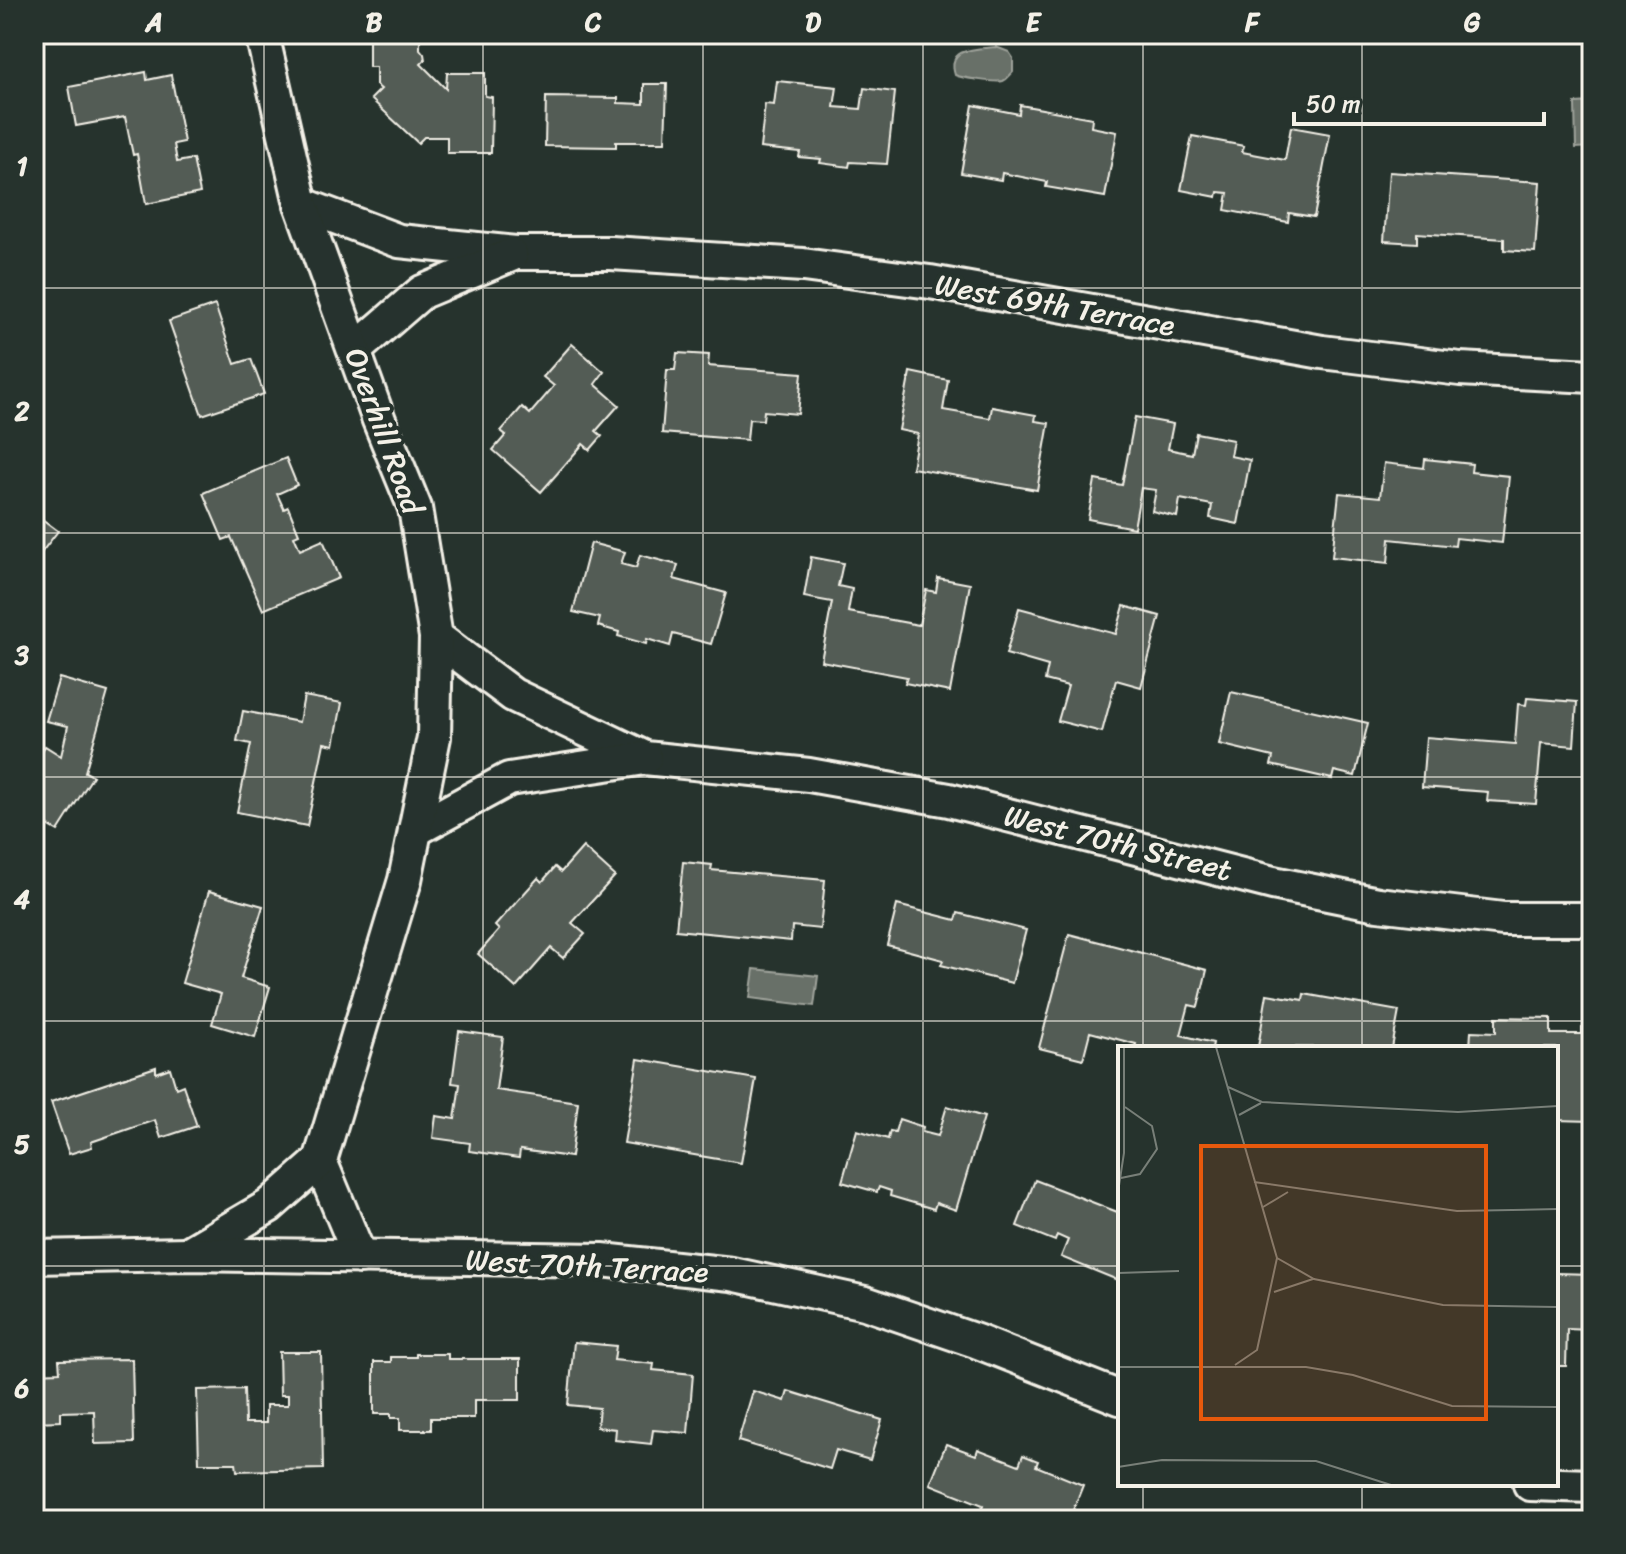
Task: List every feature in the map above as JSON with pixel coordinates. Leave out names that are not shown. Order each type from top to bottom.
[{"type":"street","name":"Overhill Road","points":[[262,34],[301,204],[379,420],[415,508],[436,637],[434,737],[405,880],[320,1161]]},
{"type":"street","name":"West 69th Terrace","points":[[301,204],[399,241],[516,253],[611,253],[803,265],[930,282],[1322,352],[1460,369],[1592,376]]},
{"type":"street","name":"West 69th Terrace","points":[[355,350],[422,292],[516,253]]},
{"type":"street","name":"West 70th Street","points":[[436,637],[513,695],[645,758]]},
{"type":"street","name":"West 70th Street","points":[[415,830],[509,779],[645,758],[809,775],[949,800],[1273,883],[1378,904],[1503,919],[1592,919]]},
{"type":"street","points":[[187,1254],[269,1206],[320,1161],[360,1257]]},
{"type":"street","name":"West 70th Terrace","points":[[34,1257],[187,1254],[602,1260],[732,1274],[865,1303],[976,1341],[1118,1397]]},
{"type":"street","points":[[1558,1485],[1592,1486]]},
{"type":"shaded area","points":[[996,47],[1009,52],[1013,58],[1013,72],[1006,79],[986,81],[955,75],[953,66],[959,54],[972,49]]},
{"type":"shaded area","points":[[1592,102],[1592,147],[1576,148],[1575,103]]},
{"type":"shaded area","points":[[754,969],[818,976],[814,1006],[750,998]]},
{"type":"building","points":[[369,34],[420,34],[420,49],[425,60],[421,64],[446,89],[447,73],[485,73],[485,96],[492,97],[491,153],[447,153],[447,137],[424,137],[418,143],[371,99],[381,89],[376,85],[376,67],[369,67]]},
{"type":"building","points":[[146,72],[147,80],[171,75],[184,142],[174,144],[177,162],[193,159],[200,193],[146,204],[137,154],[133,155],[125,117],[76,126],[69,87]]},
{"type":"building","points":[[777,81],[837,87],[834,107],[861,109],[864,88],[895,92],[887,164],[850,162],[849,167],[799,157],[800,152],[760,148],[765,104],[774,105]]},
{"type":"building","points":[[644,84],[667,84],[665,142],[616,142],[616,147],[545,146],[546,97],[618,98],[618,103],[644,104]]},
{"type":"building","points":[[973,105],[1019,114],[1020,105],[1092,118],[1091,127],[1117,132],[1105,197],[1046,187],[1047,182],[1002,173],[1001,180],[961,173]]},
{"type":"building","points":[[1291,127],[1330,134],[1314,217],[1289,213],[1288,222],[1225,210],[1228,193],[1218,192],[1217,197],[1181,190],[1192,136],[1244,146],[1242,152],[1285,160]]},
{"type":"building","points":[[1389,172],[1540,182],[1535,252],[1504,250],[1504,239],[1417,233],[1417,243],[1384,241]]},
{"type":"building","points":[[215,305],[235,364],[251,359],[264,394],[202,415],[169,321]]},
{"type":"building","points":[[572,344],[604,372],[595,384],[619,405],[596,431],[602,436],[590,450],[583,444],[541,492],[493,450],[506,435],[501,431],[522,407],[530,414],[554,386],[543,377]]},
{"type":"building","points":[[677,353],[709,355],[708,366],[802,373],[798,414],[764,411],[763,420],[749,419],[747,440],[662,433],[667,370],[675,370]]},
{"type":"building","points":[[910,372],[948,380],[943,410],[990,418],[992,407],[1036,415],[1035,421],[1049,423],[1037,490],[912,468],[918,434],[899,430]]},
{"type":"building","points":[[1135,417],[1173,424],[1168,449],[1192,454],[1196,433],[1233,440],[1230,456],[1250,460],[1238,524],[1210,518],[1212,505],[1180,499],[1177,517],[1152,511],[1156,490],[1141,488],[1134,528],[1088,519],[1095,480],[1122,485]]},
{"type":"building","points":[[286,458],[297,485],[277,494],[284,509],[288,507],[299,534],[294,536],[300,550],[323,540],[339,578],[263,610],[231,537],[223,540],[203,493]]},
{"type":"building","points":[[1425,459],[1472,464],[1471,472],[1509,476],[1502,543],[1456,538],[1455,546],[1390,539],[1388,563],[1332,557],[1339,493],[1380,497],[1384,463],[1424,468]]},
{"type":"building","points":[[34,513],[58,531],[34,562]]},
{"type":"building","points":[[591,543],[625,552],[621,564],[636,568],[640,555],[678,565],[674,579],[726,593],[711,644],[673,634],[670,646],[647,639],[646,644],[598,626],[600,618],[573,612]]},
{"type":"building","points":[[811,557],[843,563],[838,586],[852,589],[848,612],[919,625],[926,590],[936,592],[938,578],[970,584],[950,692],[905,683],[907,677],[821,661],[832,602],[804,597]]},
{"type":"building","points":[[1124,606],[1160,616],[1141,687],[1116,680],[1102,732],[1058,721],[1068,686],[1045,680],[1048,666],[1006,654],[1019,608],[1116,634]]},
{"type":"building","points":[[59,678],[108,692],[85,772],[93,776],[58,831],[34,817],[34,764],[45,746],[61,756],[68,726],[46,721]]},
{"type":"building","points":[[1231,692],[1368,723],[1355,776],[1334,771],[1332,779],[1271,765],[1273,757],[1219,744]]},
{"type":"building","points":[[304,696],[342,703],[334,745],[324,743],[307,826],[237,812],[251,744],[237,741],[243,711],[299,722]]},
{"type":"building","points":[[1527,698],[1577,702],[1574,746],[1541,743],[1536,804],[1487,801],[1488,792],[1422,787],[1426,737],[1515,744],[1518,704],[1526,705]]},
{"type":"building","points":[[583,847],[615,876],[572,923],[585,934],[563,958],[551,948],[516,988],[478,954],[499,930],[495,926],[538,878],[542,882],[555,867],[561,872]]},
{"type":"building","points":[[683,862],[712,865],[711,870],[825,880],[820,929],[792,926],[791,941],[676,930]]},
{"type":"building","points":[[209,891],[263,906],[241,978],[270,987],[255,1037],[212,1024],[221,994],[182,983]]},
{"type":"building","points":[[897,905],[956,920],[958,913],[1026,930],[1012,983],[941,965],[943,960],[887,945]]},
{"type":"building","points":[[1069,934],[1207,970],[1198,1007],[1189,1005],[1181,1035],[1213,1043],[1212,1046],[1136,1046],[1090,1032],[1083,1059],[1039,1048]]},
{"type":"building","points":[[1267,994],[1303,1000],[1304,994],[1399,1011],[1392,1046],[1258,1046]]},
{"type":"building","points":[[1496,1017],[1551,1018],[1551,1034],[1582,1034],[1582,1028],[1592,1028],[1592,1121],[1558,1120],[1558,1046],[1470,1046],[1471,1031],[1496,1032]]},
{"type":"building","points":[[459,1031],[503,1037],[496,1090],[578,1102],[571,1157],[520,1150],[519,1158],[469,1151],[470,1143],[433,1138],[436,1116],[455,1119],[460,1084],[452,1083]]},
{"type":"building","points":[[638,1059],[756,1079],[741,1163],[624,1143]]},
{"type":"building","points":[[156,1067],[156,1073],[170,1068],[176,1088],[183,1085],[197,1126],[161,1138],[155,1120],[91,1142],[92,1147],[69,1154],[51,1102]]},
{"type":"building","points":[[947,1106],[984,1117],[956,1210],[936,1203],[934,1209],[890,1196],[891,1191],[879,1187],[877,1192],[842,1182],[857,1130],[888,1139],[890,1131],[895,1132],[899,1119],[923,1127],[922,1132],[938,1136]]},
{"type":"building","points":[[1035,1180],[1118,1212],[1118,1280],[1061,1257],[1068,1240],[1057,1235],[1055,1241],[1017,1226]]},
{"type":"building","points":[[1558,1273],[1592,1274],[1592,1330],[1567,1329],[1566,1366],[1558,1366]]},
{"type":"building","points":[[574,1342],[616,1346],[614,1360],[654,1364],[653,1370],[693,1374],[688,1433],[653,1430],[651,1444],[615,1440],[616,1429],[597,1427],[599,1408],[568,1405]]},
{"type":"building","points":[[279,1352],[321,1352],[323,1469],[237,1471],[236,1463],[199,1463],[197,1390],[244,1389],[245,1423],[266,1423],[266,1405],[288,1405],[288,1395],[280,1395]]},
{"type":"building","points":[[416,1354],[448,1354],[448,1359],[520,1359],[520,1400],[474,1400],[474,1418],[431,1418],[431,1430],[400,1430],[400,1418],[391,1418],[391,1414],[374,1414],[374,1362],[391,1362],[391,1357],[416,1357]]},
{"type":"building","points":[[132,1359],[134,1443],[95,1444],[94,1411],[61,1412],[61,1421],[34,1422],[34,1373],[60,1372],[59,1360]]},
{"type":"building","points":[[753,1391],[785,1401],[788,1391],[882,1420],[870,1460],[836,1450],[830,1469],[738,1441]]},
{"type":"building","points":[[946,1444],[976,1455],[978,1449],[1019,1465],[1023,1455],[1038,1461],[1036,1466],[1083,1485],[1069,1520],[996,1520],[980,1514],[983,1505],[930,1484]]}]
